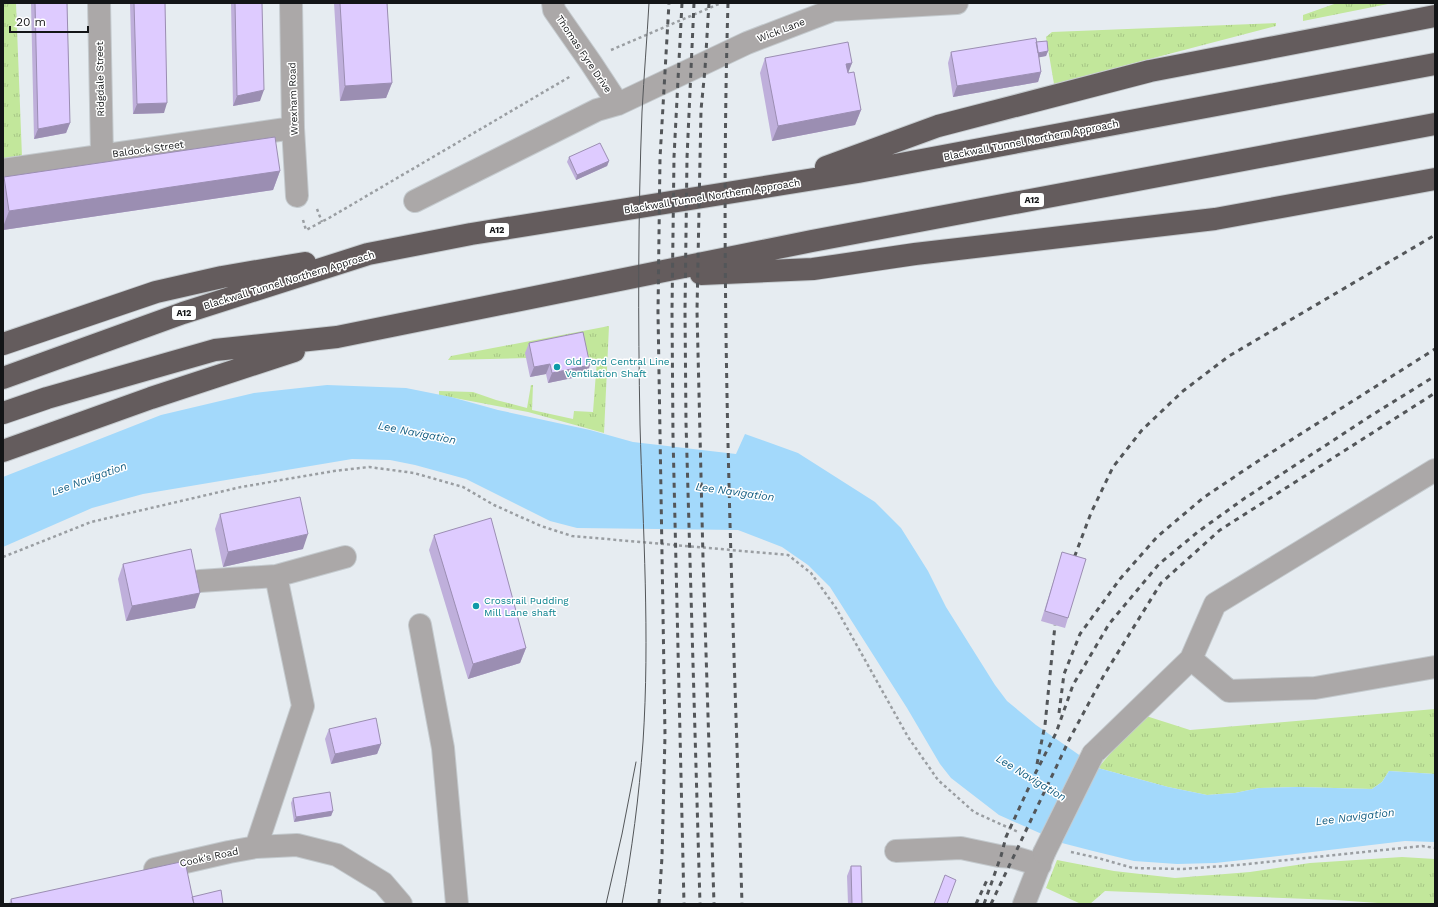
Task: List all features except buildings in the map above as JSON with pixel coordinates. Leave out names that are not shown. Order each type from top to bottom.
[{"type":"highway","name":"A12","points":[[776,186],[938,126],[1150,71],[1435,16]]},
{"type":"highway","name":"Blackwall Tunnel Northern Approach","points":[[3,378],[183,313],[368,254],[471,234],[858,172],[1435,64]]},
{"type":"highway","name":"A12","points":[[3,413],[47,398],[215,350],[337,336],[820,239],[1435,124]]},
{"type":"highway","name":"A12","points":[[630,278],[813,269],[923,253],[1215,219],[1435,179]]},
{"type":"highway","name":"A12","points":[[3,344],[156,292],[222,277],[368,254]]},
{"type":"highway","name":"A12","points":[[3,451],[151,398],[337,336]]},
{"type":"street","name":"Ridgdale Street","points":[[99,3],[102,155]]},
{"type":"street","name":"Wrexham Road","points":[[291,3],[293,128],[297,196]]},
{"type":"street","name":"Wick Lane","points":[[416,201],[597,110],[618,104],[747,43],[833,10],[957,3]]},
{"type":"street","name":"Thomas Fyre Drive","points":[[554,6],[618,104]]},
{"type":"street","name":"Baldock Street","points":[[3,170],[293,128]]},
{"type":"street","points":[[1024,904],[1042,859],[1093,754],[1190,659],[1215,604],[1435,470]]},
{"type":"street","points":[[200,581],[276,576],[345,557]]},
{"type":"street","points":[[256,847],[303,706],[276,576]]},
{"type":"street","points":[[420,625],[443,748],[457,904]]},
{"type":"street","points":[[1190,659],[1229,691],[1315,688],[1435,667]]},
{"type":"street","name":"Cook's Road","points":[[136,873],[256,847],[297,845],[337,856],[383,883],[401,904]]},
{"type":"street","points":[[896,851],[961,848],[999,856],[1042,859]]},
{"type":"path","points":[[606,52],[721,3]]},
{"type":"path","points":[[304,220],[306,230],[322,222],[574,74]]},
{"type":"path","points":[[319,214],[322,222]]},
{"type":"path","points":[[3,556],[91,522],[241,487],[334,471],[369,467],[414,473],[463,487],[494,505],[541,526],[572,536],[788,555],[810,573],[836,608],[908,737],[938,780],[974,812],[1025,835]]},
{"type":"path","points":[[1068,852],[1098,858],[1133,868],[1183,869],[1238,865],[1422,846],[1435,848]]},
{"type":"green space","points":[[3,3],[16,3],[22,157],[3,159]]},
{"type":"green space","points":[[1337,3],[1393,3],[1303,21],[1303,15]]},
{"type":"green space","points":[[1276,23],[1276,26],[1054,84],[1046,37],[1052,32]]},
{"type":"green space","points":[[609,326],[604,433],[528,412],[439,395],[439,391],[473,392],[527,408],[531,385],[533,385],[532,410],[573,419],[574,411],[593,412],[597,359],[584,362],[527,358],[448,360],[451,356]]},
{"type":"green space","points":[[1435,709],[1435,774],[1389,771],[1382,782],[1372,789],[1297,787],[1259,788],[1235,793],[1207,795],[1168,787],[1098,768],[1143,715],[1190,730]]},
{"type":"green space","points":[[1402,857],[1435,859],[1435,904],[1392,904],[1335,900],[1105,891],[1090,904],[1081,904],[1046,888],[1057,860],[1114,871],[1175,878],[1250,872],[1310,863]]},
{"type":"water","name":"Lee Navigation","points":[[327,385],[406,388],[451,397],[498,410],[590,430],[633,442],[736,454],[745,434],[798,453],[875,502],[901,528],[928,571],[946,607],[995,685],[1007,701],[1036,725],[1098,768],[1168,787],[1207,795],[1235,793],[1259,788],[1297,787],[1372,789],[1382,782],[1389,771],[1435,774],[1435,842],[1405,841],[1215,863],[1177,864],[1134,861],[1062,843],[999,815],[951,778],[940,764],[907,708],[830,587],[808,565],[782,547],[738,530],[577,528],[550,521],[466,479],[415,465],[390,460],[352,459],[143,494],[92,508],[3,547],[3,477],[161,415],[254,393]]},
{"type":"tram line","points":[[622,904],[637,803],[645,702],[646,623],[640,425],[639,268],[642,112],[649,3]]},
{"type":"tram line","points":[[606,904],[636,762]]},
{"type":"railway","points":[[659,904],[662,857],[665,735],[658,312],[660,158],[669,3]]},
{"type":"railway","points":[[682,3],[674,157],[672,311],[673,436],[684,904]]},
{"type":"railway","points":[[694,3],[687,158],[685,311],[686,423],[700,904]]},
{"type":"railway","points":[[709,3],[701,110],[697,311],[714,904]]},
{"type":"railway","points":[[728,3],[725,228],[726,341],[731,566],[742,904]]},
{"type":"railway","points":[[1071,566],[1091,513],[1113,467],[1142,430],[1183,391],[1229,356],[1435,235]]},
{"type":"railway","points":[[1059,713],[1064,674],[1080,634],[1120,579],[1157,537],[1203,498],[1261,459],[1435,349]]},
{"type":"railway","points":[[984,904],[1006,837],[1056,733],[1073,685],[1109,624],[1159,564],[1199,531],[1245,498],[1372,415],[1435,376]]},
{"type":"railway","points":[[991,904],[1070,738],[1104,675],[1161,583],[1220,530],[1435,393]]},
{"type":"railway","points":[[1037,764],[1045,725],[1055,625]]},
{"type":"railway","points":[[976,904],[987,880]]},
{"type":"place","name":"Old Ford Central Line Ventilation Shaft","points":[[557,367]]},
{"type":"place","name":"Crossrail Pudding Mill Lane shaft","points":[[476,606]]}]
